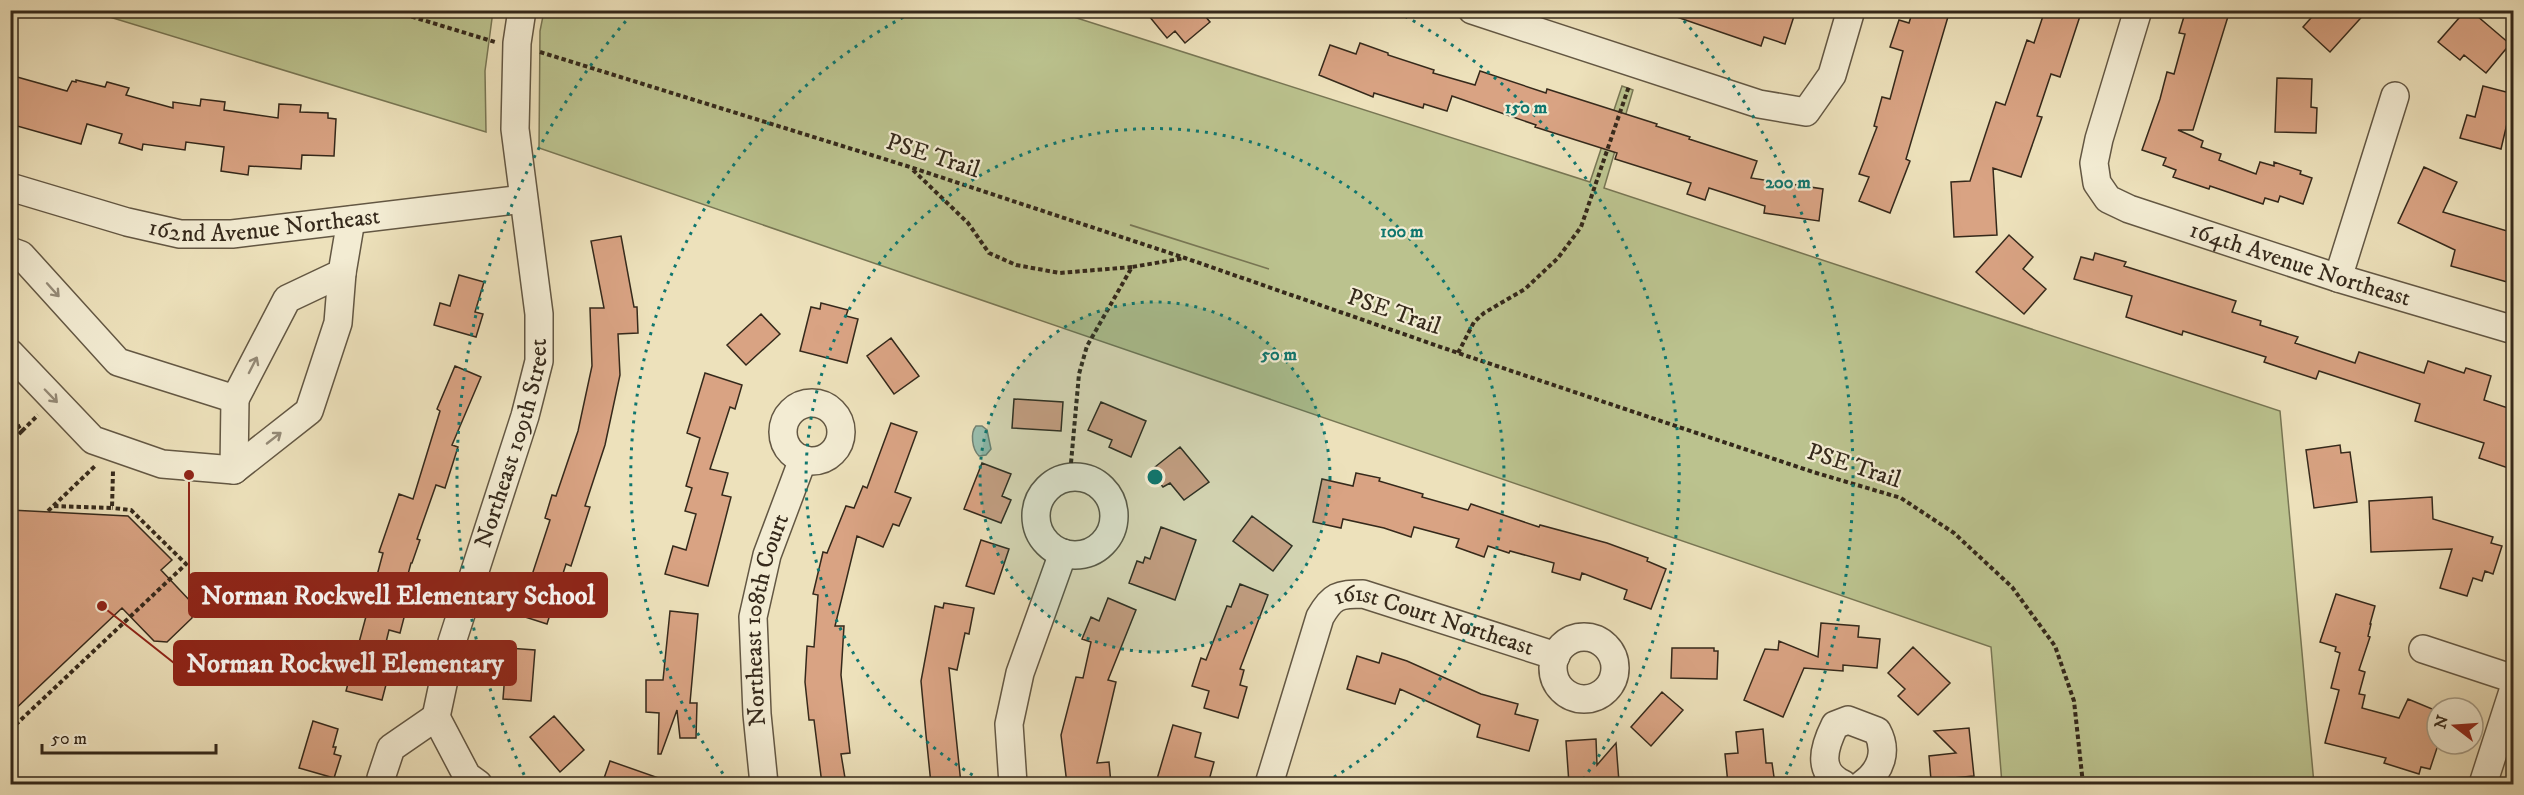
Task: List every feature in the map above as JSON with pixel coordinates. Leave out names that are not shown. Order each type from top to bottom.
[{"type":"street","name":"Northeast 109th Street","points":[[436,717],[452,642],[525,416],[539,361],[539,314],[514,129],[522,10]]},
{"type":"street","points":[[1472,10],[1758,104],[1806,112],[1832,75],[1851,10]]},
{"type":"street","name":"164th Avenue Northeast","points":[[2138,10],[2099,139],[2094,163],[2097,183],[2108,199],[2129,209],[2338,278],[2514,330]]},
{"type":"street","points":[[2338,278],[2395,96]]},
{"type":"street","name":"162nd Avenue Northeast","points":[[10,186],[127,222],[180,234],[232,234],[523,199]]},
{"type":"street","points":[[10,353],[93,440],[162,464],[234,470],[309,411],[338,323],[342,273],[351,220]]},
{"type":"street","points":[[10,251],[21,255],[118,362],[236,399]]},
{"type":"street","points":[[234,470],[236,399],[287,299],[342,273]]},
{"type":"street","name":"Northeast 108th Court","points":[[764,784],[757,714],[753,617],[767,555],[803,459]]},
{"type":"street","points":[[1013,784],[1009,724],[1017,684],[1063,553]]},
{"type":"street","name":"161st Court Northeast","points":[[1269,784],[1320,617],[1329,601],[1343,594],[1363,594],[1556,656]]},
{"type":"street","points":[[2423,649],[2514,679]]},
{"type":"street","points":[[2483,784],[2514,688]]},
{"type":"street","points":[[384,784],[381,778],[391,748],[436,717],[467,782]]},
{"type":"street","points":[[1843,784],[1827,772],[1823,757],[1835,725],[1848,720],[1877,730],[1883,741],[1883,756],[1879,768],[1872,778],[1863,784]]},
{"type":"path","points":[[390,10],[498,43]]},
{"type":"path","name":"PSE Trail","points":[[535,50],[910,167],[1813,472],[1901,498],[1954,533],[2012,587],[2055,646],[2074,701],[2083,784]]},
{"type":"path","points":[[1458,353],[1474,322],[1484,313],[1525,289],[1558,258],[1581,227],[1629,84]]},
{"type":"path","points":[[910,167],[968,223],[990,253],[1017,265],[1060,273],[1132,267],[1185,258]]},
{"type":"path","points":[[1071,463],[1079,374],[1087,346],[1132,267]]},
{"type":"path","points":[[10,412],[16,417],[18,427],[22,431]]},
{"type":"path","points":[[10,442],[41,412]]},
{"type":"path","points":[[48,512],[101,460]]},
{"type":"path","points":[[112,508],[114,465]]},
{"type":"path","points":[[10,730],[186,564],[131,510],[54,506]]},
{"type":"green space","points":[[90,11],[493,11],[485,71],[486,132]]},
{"type":"green space","points":[[544,11],[1055,11],[1590,182],[1622,86],[1633,90],[1604,188],[2280,411],[2314,784],[2002,784],[1991,647],[539,148],[540,31]]},
{"type":"shaded area","points":[[976,426],[982,426],[987,430],[991,449],[986,455],[979,456],[973,445],[972,437]]},
{"type":"building","points":[[1144,10],[1200,10],[1210,22],[1185,43],[1175,31],[1167,38]]},
{"type":"building","points":[[1669,10],[1796,10],[1785,44],[1764,37],[1761,46],[1668,14]]},
{"type":"building","points":[[1913,10],[1950,10],[1906,159],[1910,161],[1890,213],[1859,201],[1869,177],[1859,174],[1877,127],[1874,126],[1882,97],[1890,99],[1903,51],[1890,47],[1899,20],[1909,23]]},
{"type":"building","points":[[2045,10],[2082,10],[2060,77],[2051,74],[2037,116],[2042,117],[2021,177],[1993,168],[1997,235],[1954,237],[1951,182],[1970,181],[1996,102],[2005,105],[2027,40],[2034,43]]},
{"type":"building","points":[[2186,10],[2230,10],[2193,130],[2178,130],[2203,141],[2201,147],[2221,154],[2219,160],[2256,174],[2260,162],[2274,166],[2274,162],[2301,171],[2300,174],[2312,178],[2303,204],[2280,196],[2278,202],[2265,198],[2263,204],[2210,186],[2209,189],[2173,177],[2176,170],[2163,165],[2166,158],[2142,150],[2167,72],[2174,74],[2185,34],[2179,33]]},
{"type":"building","points":[[2318,10],[2368,10],[2330,52],[2303,27]]},
{"type":"building","points":[[2466,10],[2470,10],[2510,44],[2486,73],[2464,55],[2460,60],[2438,42]]},
{"type":"building","points":[[1360,43],[1434,70],[1433,73],[1475,85],[1480,71],[1546,93],[1547,89],[1657,124],[1656,126],[1690,137],[1689,139],[1757,161],[1751,178],[1823,189],[1819,221],[1764,213],[1765,206],[1709,188],[1705,200],[1687,194],[1691,183],[1615,159],[1617,153],[1535,127],[1536,125],[1452,96],[1447,111],[1424,104],[1423,108],[1374,93],[1373,97],[1319,75],[1330,45],[1356,54]]},
{"type":"building","points":[[10,75],[67,91],[72,81],[76,82],[76,80],[105,87],[107,82],[129,88],[126,95],[173,108],[173,102],[200,106],[201,99],[225,102],[224,110],[278,118],[279,104],[301,105],[300,112],[328,113],[328,118],[336,119],[334,156],[302,155],[301,169],[249,166],[248,175],[221,171],[224,147],[186,142],[185,150],[143,144],[142,150],[119,143],[122,134],[87,124],[81,144],[10,124]]},
{"type":"building","points":[[2277,78],[2312,79],[2311,107],[2317,108],[2316,133],[2275,132]]},
{"type":"building","points":[[2483,86],[2514,94],[2501,149],[2460,138],[2467,115],[2475,117]]},
{"type":"building","points":[[2424,167],[2457,182],[2443,212],[2514,233],[2514,284],[2451,266],[2455,250],[2398,223]]},
{"type":"building","points":[[2009,235],[2033,257],[2023,269],[2046,289],[2024,314],[1976,272]]},
{"type":"building","points":[[621,236],[634,307],[637,307],[638,333],[618,334],[620,375],[605,445],[585,506],[590,507],[571,566],[566,564],[547,624],[522,616],[528,597],[520,594],[527,573],[532,575],[550,520],[545,518],[552,495],[556,496],[578,431],[592,366],[590,308],[604,308],[591,241]]},
{"type":"building","points":[[2095,253],[2126,262],[2124,266],[2236,301],[2232,312],[2261,321],[2260,325],[2298,337],[2295,343],[2355,363],[2359,352],[2424,373],[2428,361],[2464,373],[2466,368],[2491,376],[2484,400],[2514,410],[2514,470],[2479,458],[2484,443],[2415,421],[2420,404],[2319,371],[2316,379],[2264,362],[2266,357],[2183,331],[2182,335],[2126,317],[2132,296],[2074,279],[2081,257],[2093,260]]},
{"type":"building","points":[[459,275],[484,282],[475,312],[483,314],[476,337],[434,325],[440,303],[450,306]]},
{"type":"building","points":[[821,303],[848,310],[846,316],[858,319],[847,363],[800,351],[811,307],[820,309]]},
{"type":"building","points":[[761,314],[780,334],[746,365],[727,345]]},
{"type":"building","points":[[891,338],[919,376],[894,394],[867,356]]},
{"type":"building","points":[[455,366],[481,377],[452,445],[458,447],[445,488],[436,485],[417,539],[420,540],[411,563],[399,608],[406,610],[400,633],[389,630],[378,675],[388,677],[382,700],[346,691],[383,553],[379,552],[399,494],[413,499],[440,411],[437,409]]},
{"type":"building","points":[[705,373],[742,385],[735,409],[730,407],[710,469],[728,473],[722,495],[731,497],[708,586],[665,574],[673,546],[686,550],[696,514],[685,511],[692,488],[686,486],[700,438],[687,433]]},
{"type":"building","points":[[1014,399],[1063,402],[1061,431],[1012,428]]},
{"type":"building","points":[[1101,402],[1146,421],[1131,457],[1109,447],[1112,440],[1088,430]]},
{"type":"building","points":[[891,423],[917,432],[895,492],[911,498],[899,526],[893,524],[883,547],[857,536],[835,626],[844,626],[841,675],[850,753],[841,754],[846,784],[822,784],[814,720],[809,720],[805,682],[807,646],[814,647],[818,595],[813,594],[823,552],[827,553],[846,506],[854,508],[863,486],[867,488]]},
{"type":"building","points":[[2340,445],[2341,453],[2350,452],[2357,502],[2314,508],[2306,450]]},
{"type":"building","points":[[1180,447],[1209,482],[1184,500],[1170,483],[1163,487],[1150,471]]},
{"type":"building","points":[[982,463],[1011,474],[1002,496],[1011,500],[1001,523],[964,509]]},
{"type":"building","points":[[1356,473],[1380,478],[1379,481],[1423,494],[1422,497],[1468,510],[1471,504],[1539,527],[1540,525],[1607,543],[1648,558],[1647,561],[1666,569],[1651,609],[1624,599],[1627,590],[1582,573],[1580,580],[1552,572],[1554,563],[1510,551],[1509,553],[1488,546],[1484,557],[1456,547],[1459,539],[1414,527],[1411,537],[1343,519],[1341,528],[1313,522],[1322,479],[1353,486]]},
{"type":"building","points":[[2432,497],[2433,519],[2493,537],[2491,543],[2502,546],[2493,574],[2485,571],[2482,581],[2473,578],[2467,596],[2440,588],[2452,549],[2371,552],[2369,501]]},
{"type":"building","points":[[10,510],[128,516],[172,560],[161,570],[193,604],[192,618],[167,642],[154,641],[122,608],[10,714]]},
{"type":"building","points":[[1252,516],[1292,546],[1273,571],[1233,541]]},
{"type":"building","points":[[1161,527],[1196,540],[1175,600],[1129,583],[1137,561],[1143,563],[1145,557],[1150,559]]},
{"type":"building","points":[[981,540],[1009,549],[994,594],[966,586]]},
{"type":"building","points":[[1240,584],[1268,595],[1240,669],[1244,670],[1240,685],[1247,687],[1238,718],[1204,708],[1209,691],[1192,686],[1201,658],[1206,660],[1227,606],[1231,607]]},
{"type":"building","points":[[2336,594],[2375,606],[2368,636],[2370,637],[2359,670],[2365,672],[2359,694],[2365,695],[2362,708],[2399,718],[2408,699],[2425,706],[2425,756],[2434,756],[2430,769],[2421,767],[2419,774],[2384,763],[2386,758],[2325,743],[2339,690],[2331,688],[2340,653],[2335,651],[2336,647],[2320,642]]},
{"type":"building","points":[[1108,598],[1136,610],[1108,680],[1116,682],[1097,763],[1109,762],[1111,784],[1067,784],[1061,735],[1076,677],[1083,678],[1091,642],[1082,639],[1091,617],[1099,621]]},
{"type":"building","points":[[944,603],[974,608],[969,634],[965,633],[957,670],[949,668],[961,784],[931,784],[926,735],[921,681],[935,606],[943,608]]},
{"type":"building","points":[[670,611],[698,614],[690,703],[697,703],[696,738],[680,738],[677,710],[661,754],[658,754],[659,713],[646,712],[646,680],[663,680]]},
{"type":"building","points":[[1821,623],[1859,626],[1858,637],[1880,639],[1877,668],[1843,665],[1843,671],[1804,668],[1783,717],[1744,700],[1765,649],[1778,650],[1779,641],[1818,657]]},
{"type":"building","points":[[1913,647],[1950,683],[1918,715],[1898,696],[1905,689],[1888,673]]},
{"type":"building","points":[[507,648],[535,650],[531,701],[503,699]]},
{"type":"building","points":[[1672,648],[1714,648],[1714,651],[1718,651],[1717,679],[1671,678]]},
{"type":"building","points":[[1382,653],[1407,661],[1481,694],[1518,704],[1515,714],[1538,720],[1529,751],[1477,737],[1480,725],[1400,689],[1395,704],[1347,689],[1357,656],[1379,663]]},
{"type":"building","points":[[1662,692],[1683,710],[1651,746],[1631,727]]},
{"type":"building","points":[[554,716],[584,750],[560,772],[530,737]]},
{"type":"building","points":[[313,721],[338,729],[333,747],[336,747],[334,754],[341,756],[334,778],[299,768]]},
{"type":"building","points":[[1173,725],[1201,733],[1195,757],[1214,762],[1208,784],[1175,784],[1157,779]]},
{"type":"building","points":[[1969,728],[1974,776],[1931,780],[1929,756],[1956,753],[1934,731]]},
{"type":"building","points":[[1763,729],[1766,763],[1772,763],[1775,784],[1728,784],[1725,754],[1738,753],[1736,732]]},
{"type":"building","points":[[1596,739],[1597,765],[1616,743],[1619,782],[1569,784],[1566,741]]},
{"type":"building","points":[[610,761],[670,782],[670,784],[602,784]]},
{"type":"place","name":"Norman Rockwell Elementary School","points":[[189,475]]},
{"type":"place","name":"Norman Rockwell Elementary","points":[[102,606]]}]
